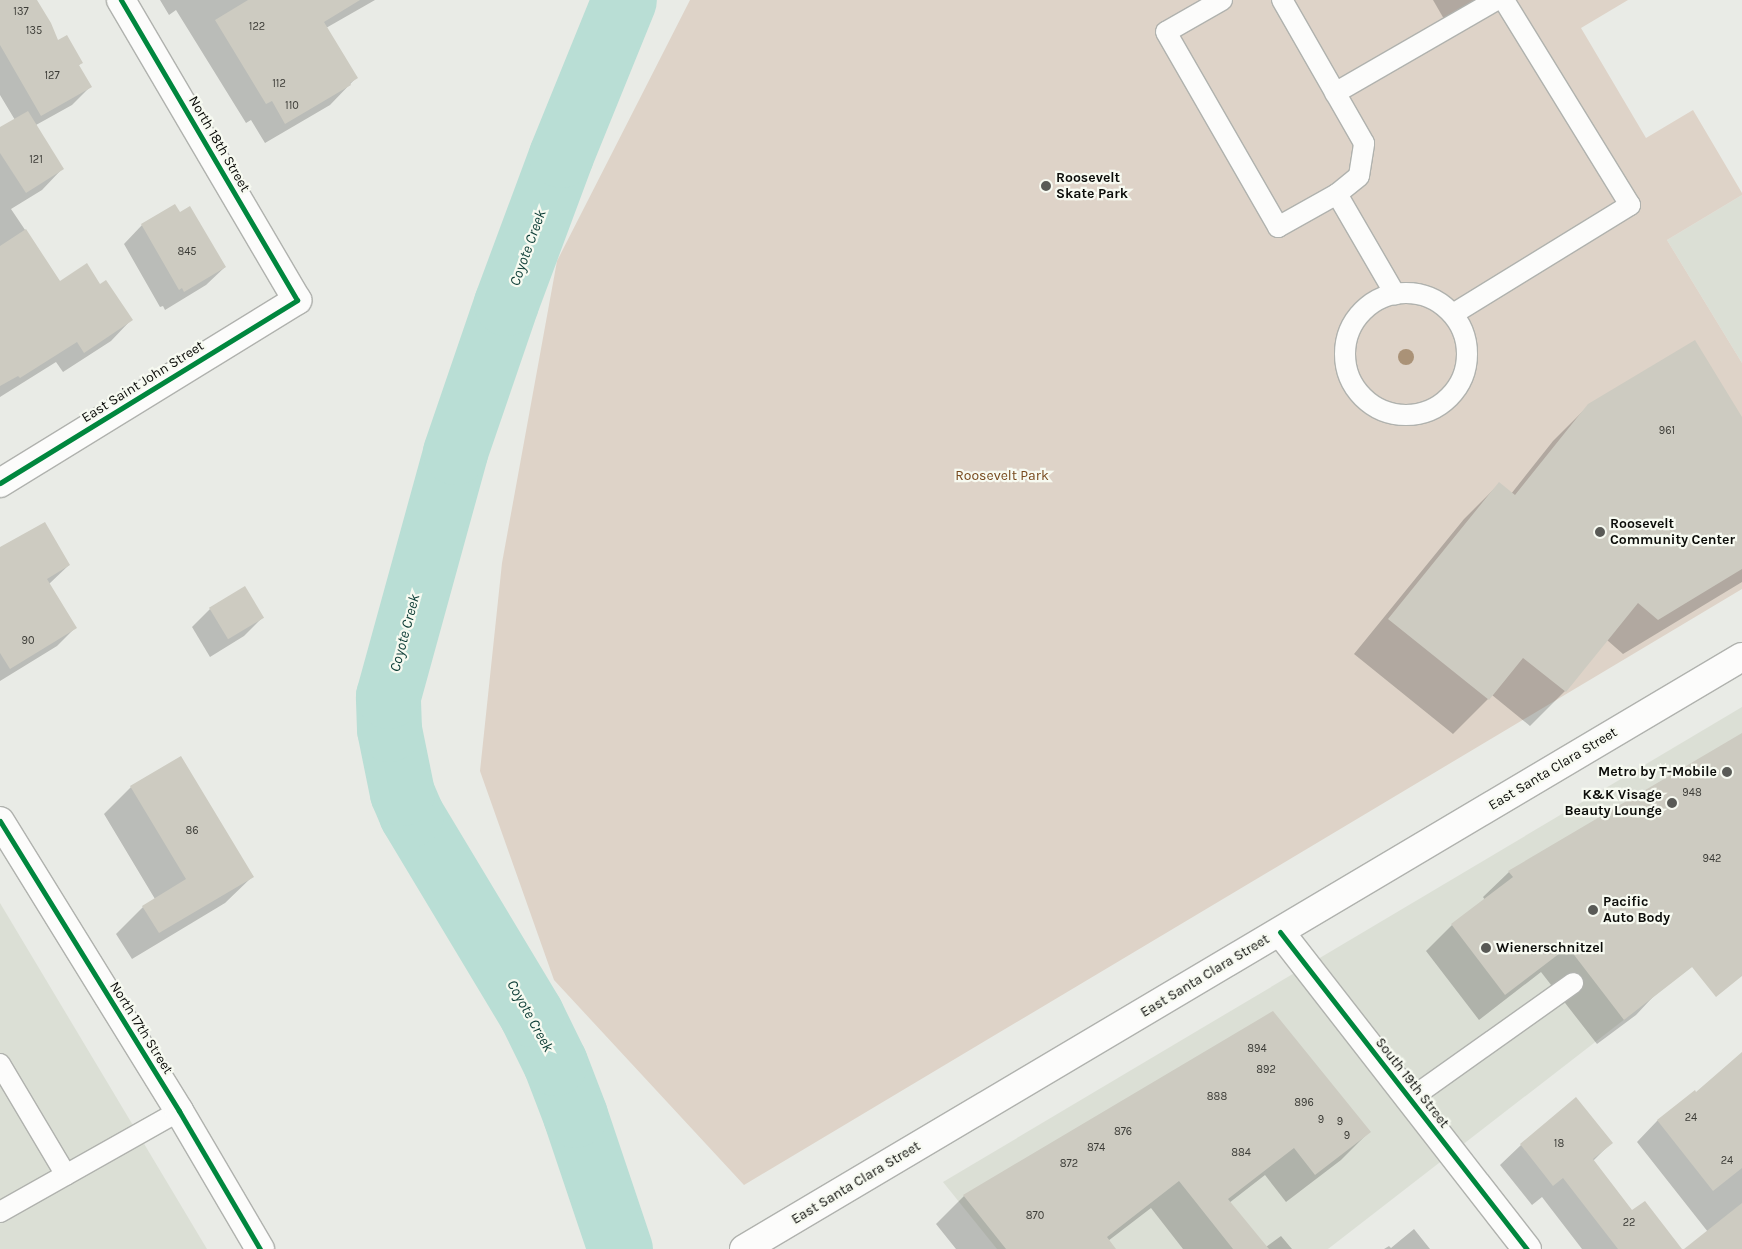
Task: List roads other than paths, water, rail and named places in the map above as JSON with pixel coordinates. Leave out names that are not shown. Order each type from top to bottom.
[{"type":"main road","name":"North 18th Street","points":[[121,0],[297,300]]},
{"type":"main road","name":"East Saint John Street","points":[[0,483],[297,300]]},
{"type":"main road","name":"East Santa Clara Street","points":[[752,1245],[1742,657]]},
{"type":"main road","name":"North 17th Street","points":[[2,828],[179,1111],[260,1249]]},
{"type":"main road","name":"South 19th Street","points":[[1280,932],[1527,1249]]},
{"type":"lane","points":[[1222,0],[1166,32],[1278,227],[1337,194],[1358,176],[1364,144],[1282,0]]},
{"type":"lane","points":[[1336,94],[1496,0]]},
{"type":"lane","points":[[1453,314],[1630,205],[1504,0]]},
{"type":"lane","points":[[1337,194],[1395,294]]},
{"type":"lane","points":[[1395,294],[1416,294],[1436,301],[1453,314],[1464,331],[1468,351],[1466,371],[1457,389],[1443,403],[1426,413],[1406,416],[1386,412],[1368,403],[1354,388],[1346,370],[1345,350],[1349,330],[1360,313],[1376,300],[1395,294]]},
{"type":"lane","points":[[1410,1099],[1573,983]]},
{"type":"lane","points":[[0,1064],[66,1175]]},
{"type":"lane","points":[[0,1212],[179,1111]]},
{"type":"waterway","name":"Coyote Creek","points":[[620,1249],[575,1115],[555,1063],[531,1014],[411,814],[402,793],[389,729],[388,696],[455,452],[506,303],[561,155],[624,0]]},
{"type":"place","name":"Roosevelt Skate Park","points":[[1046,186]]},
{"type":"place","name":"Roosevelt Community Center","points":[[1600,532]]},
{"type":"place","name":"Metro by T-Mobile","points":[[1727,772]]},
{"type":"place","name":"K&K Visage Beauty Lounge","points":[[1672,803]]},
{"type":"place","name":"Pacific Auto Body","points":[[1593,910]]},
{"type":"place","name":"Wienerschnitzel","points":[[1486,948]]},
{"type":"park label","name":"Roosevelt Park","points":[[1002,476]]}]
